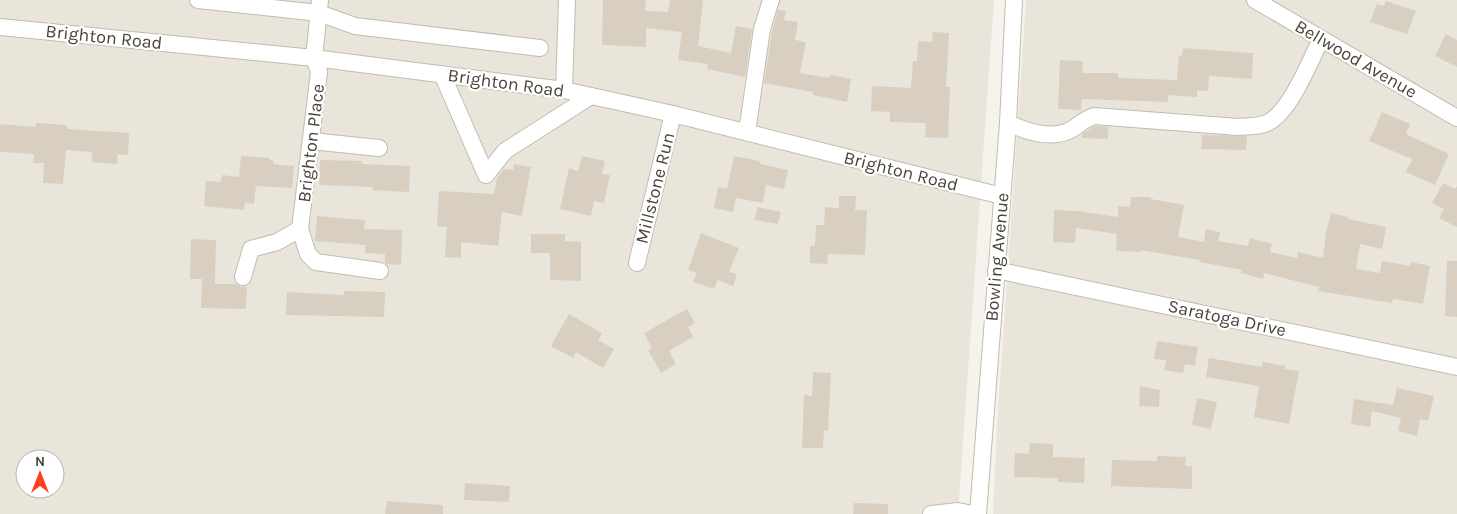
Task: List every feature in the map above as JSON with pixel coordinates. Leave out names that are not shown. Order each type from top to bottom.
[{"type":"street","points":[[198,0],[319,6],[355,26],[540,48]]},
{"type":"street","points":[[564,90],[567,0]]},
{"type":"street","points":[[747,132],[753,102],[762,28],[771,0]]},
{"type":"street","name":"Bowling Avenue","points":[[978,514],[1008,123],[1014,0]]},
{"type":"street","name":"Bellwood Avenue","points":[[1254,0],[1457,118]]},
{"type":"street","name":"Brighton Place","points":[[300,228],[319,72],[314,58],[319,6]]},
{"type":"street","name":"Brighton Road","points":[[0,27],[314,58],[564,90],[673,114],[1002,196]]},
{"type":"street","points":[[1008,123],[1034,132],[1054,135],[1073,129],[1084,119],[1094,116],[1230,126],[1259,125],[1271,121],[1282,110],[1297,89],[1321,39]]},
{"type":"street","points":[[442,74],[486,176],[505,151],[591,96]]},
{"type":"street","name":"Millstone Run","points":[[637,263],[673,114]]},
{"type":"street","points":[[311,141],[379,148]]},
{"type":"street","points":[[243,277],[251,249],[277,242],[300,228],[308,254],[316,262],[380,271]]},
{"type":"street","name":"Saratoga Drive","points":[[996,270],[1457,367]]},
{"type":"street","points":[[931,514],[958,511],[973,514]]},
{"type":"shaded area","points":[[0,0],[994,0],[958,514],[0,514]]},
{"type":"shaded area","points":[[1026,0],[1457,0],[1457,514],[993,514],[997,424]]},
{"type":"building","points":[[603,0],[646,0],[645,11],[668,12],[670,0],[703,0],[698,46],[731,53],[736,26],[752,29],[745,77],[707,69],[708,64],[678,60],[682,32],[646,28],[646,47],[602,45]]},
{"type":"building","points":[[1386,1],[1416,11],[1407,34],[1370,22],[1377,4],[1384,6]]},
{"type":"building","points":[[778,10],[786,11],[784,20],[798,22],[795,40],[806,42],[800,73],[830,78],[830,75],[851,79],[847,102],[813,95],[813,92],[764,83],[772,31]]},
{"type":"building","points":[[933,32],[949,33],[946,87],[950,87],[948,138],[925,137],[926,123],[890,122],[890,112],[871,111],[872,86],[911,88],[913,61],[917,61],[918,41],[932,42]]},
{"type":"building","points":[[1446,34],[1457,40],[1457,67],[1435,56]]},
{"type":"building","points":[[1183,48],[1253,53],[1252,79],[1209,76],[1208,91],[1197,90],[1197,97],[1168,95],[1168,102],[1082,99],[1081,110],[1058,109],[1060,60],[1083,61],[1082,73],[1118,73],[1118,78],[1177,80],[1179,55],[1182,56]]},
{"type":"building","points":[[1382,112],[1410,124],[1406,134],[1449,154],[1435,185],[1406,172],[1412,159],[1369,141]]},
{"type":"building","points":[[36,123],[67,125],[67,129],[129,133],[128,155],[118,154],[117,164],[92,162],[92,152],[66,150],[63,184],[43,183],[44,163],[33,163],[34,154],[0,152],[0,124],[36,127]]},
{"type":"building","points":[[1095,126],[1108,127],[1108,139],[1082,138],[1082,134]]},
{"type":"building","points":[[1202,135],[1247,136],[1246,150],[1201,149]]},
{"type":"building","points":[[241,156],[270,158],[269,160],[274,161],[273,164],[294,166],[292,188],[256,186],[254,204],[245,203],[244,210],[204,206],[206,181],[221,182],[222,175],[239,177]]},
{"type":"building","points":[[582,156],[605,161],[602,174],[610,175],[604,203],[594,201],[591,216],[560,209],[569,168],[578,171]]},
{"type":"building","points":[[734,156],[760,161],[760,164],[788,170],[784,189],[766,185],[763,203],[736,198],[733,212],[714,208],[718,187],[727,189]]},
{"type":"building","points":[[320,160],[362,161],[362,164],[410,166],[409,192],[372,190],[373,187],[319,185]]},
{"type":"building","points":[[514,164],[531,167],[522,216],[502,212],[498,246],[461,242],[461,258],[445,257],[447,227],[437,226],[439,191],[494,194],[497,178],[504,169],[513,170]]},
{"type":"building","points":[[1443,183],[1455,189],[1457,186],[1457,227],[1439,218],[1444,209],[1432,203]]},
{"type":"building","points":[[839,196],[856,196],[855,210],[867,210],[865,255],[828,254],[827,264],[810,263],[810,246],[815,246],[816,225],[824,225],[825,207],[839,208]]},
{"type":"building","points":[[1131,197],[1151,197],[1151,199],[1184,205],[1178,237],[1204,242],[1206,229],[1220,232],[1218,241],[1248,246],[1250,238],[1272,244],[1270,252],[1297,258],[1298,252],[1323,258],[1331,213],[1348,217],[1348,219],[1386,227],[1382,249],[1360,244],[1356,269],[1380,273],[1382,261],[1410,266],[1411,262],[1430,266],[1423,304],[1393,299],[1392,303],[1318,291],[1319,287],[1264,273],[1263,279],[1241,273],[1242,270],[1200,262],[1200,260],[1140,250],[1140,252],[1116,251],[1117,234],[1076,228],[1075,243],[1053,242],[1054,210],[1077,211],[1118,217],[1118,206],[1130,207]]},
{"type":"building","points":[[757,207],[781,212],[778,224],[755,220]]},
{"type":"building","points":[[317,216],[365,220],[364,229],[402,230],[401,265],[385,263],[385,254],[365,253],[365,245],[315,241]]},
{"type":"building","points":[[701,233],[739,248],[729,272],[737,274],[733,286],[718,280],[714,289],[693,282],[697,273],[688,270]]},
{"type":"building","points":[[531,234],[565,234],[565,241],[581,242],[581,281],[550,280],[550,253],[531,253]]},
{"type":"building","points":[[191,239],[216,240],[215,284],[247,286],[246,309],[201,308],[202,279],[190,279]]},
{"type":"building","points":[[1447,261],[1457,261],[1457,317],[1445,316]]},
{"type":"building","points":[[344,291],[385,292],[384,317],[286,315],[287,292],[344,295]]},
{"type":"building","points":[[687,309],[695,323],[688,327],[693,337],[669,351],[676,364],[661,373],[648,350],[652,348],[644,333]]},
{"type":"building","points":[[569,314],[602,333],[598,340],[614,349],[603,368],[576,352],[573,358],[551,346]]},
{"type":"building","points":[[1157,341],[1198,347],[1195,366],[1185,364],[1183,373],[1164,370],[1166,360],[1154,359]]},
{"type":"building","points":[[1209,358],[1262,367],[1263,362],[1286,366],[1285,369],[1299,371],[1289,424],[1254,417],[1259,386],[1206,377]]},
{"type":"building","points":[[813,372],[831,373],[828,431],[824,430],[823,448],[802,448],[804,395],[812,396]]},
{"type":"building","points":[[1140,386],[1160,390],[1159,407],[1139,406]]},
{"type":"building","points":[[1397,388],[1434,396],[1428,421],[1420,419],[1417,436],[1398,431],[1401,418],[1372,411],[1370,427],[1351,424],[1354,399],[1393,405]]},
{"type":"building","points":[[1197,398],[1217,402],[1211,429],[1192,425]]},
{"type":"building","points":[[1030,443],[1053,444],[1053,457],[1085,458],[1084,483],[1058,482],[1058,478],[1014,477],[1015,453],[1029,454]]},
{"type":"building","points":[[1157,456],[1186,457],[1185,466],[1192,466],[1192,489],[1111,486],[1112,460],[1157,461]]},
{"type":"building","points":[[465,483],[510,486],[509,502],[464,500]]},
{"type":"building","points":[[387,501],[443,505],[443,514],[385,514]]},
{"type":"building","points":[[854,503],[888,504],[888,514],[853,514]]}]
